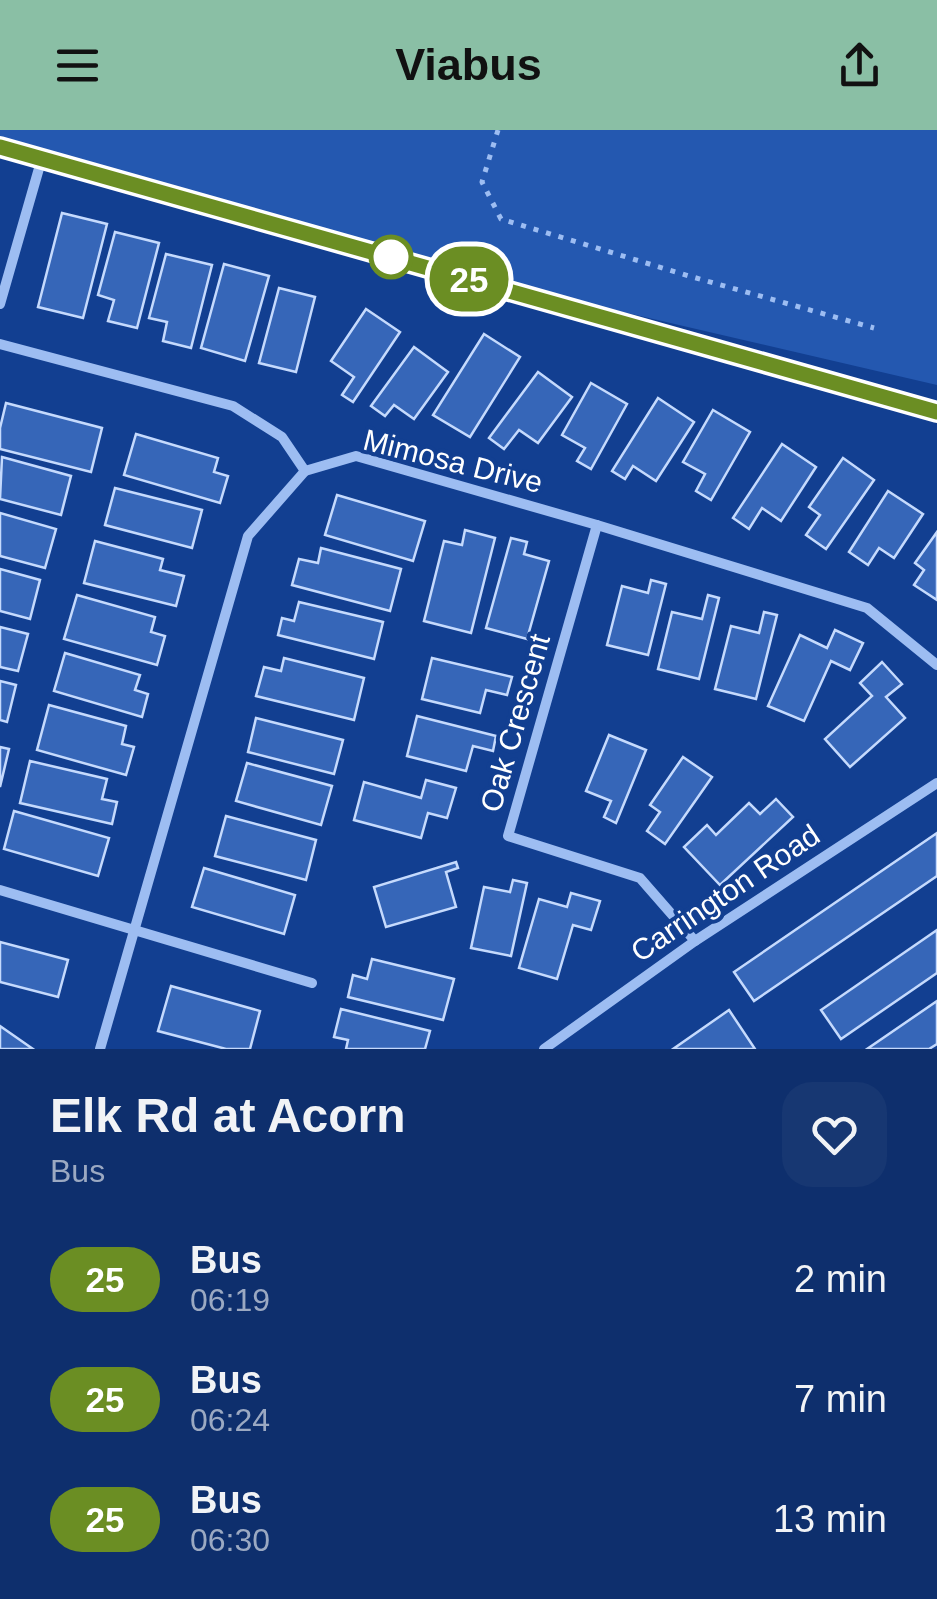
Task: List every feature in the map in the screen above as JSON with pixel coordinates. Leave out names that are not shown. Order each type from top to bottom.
[{"type":"street","points":[[0,146],[937,412]]},
{"type":"street","points":[[0,304],[42,158]]},
{"type":"street","points":[[0,344],[232,406],[282,437],[305,471],[248,536],[100,1049]]},
{"type":"street","name":"Mimosa Drive","points":[[305,471],[356,456],[867,608],[937,665]]},
{"type":"street","name":"Oak Crescent","points":[[597,526],[508,836],[640,878],[695,941]]},
{"type":"street","name":"Carrington Road","points":[[544,1049],[695,941],[937,783]]},
{"type":"street","points":[[0,890],[312,982]]},
{"type":"path","points":[[498,130],[482,182],[500,219],[874,328]]},
{"type":"shaded area","points":[[0,130],[937,130],[937,385],[240,223],[0,146]]},
{"type":"building","points":[[62,213],[107,224],[83,318],[38,307]]},
{"type":"building","points":[[115,232],[159,243],[137,328],[108,321],[114,300],[98,295]]},
{"type":"building","points":[[166,254],[212,265],[191,348],[163,341],[167,322],[149,318]]},
{"type":"building","points":[[224,264],[269,276],[245,361],[201,348]]},
{"type":"building","points":[[279,288],[315,297],[296,372],[259,363]]},
{"type":"building","points":[[366,309],[400,332],[353,402],[342,395],[354,377],[331,361]]},
{"type":"building","points":[[484,334],[520,357],[470,437],[433,415]]},
{"type":"building","points":[[414,347],[448,372],[414,419],[394,405],[385,416],[371,406]]},
{"type":"building","points":[[538,372],[572,397],[538,443],[519,430],[504,449],[489,438]]},
{"type":"building","points":[[591,383],[627,404],[591,469],[577,461],[585,448],[562,435]]},
{"type":"building","points":[[658,398],[694,422],[656,481],[633,466],[625,479],[612,471]]},
{"type":"building","points":[[6,403],[102,428],[91,472],[0,449]]},
{"type":"building","points":[[713,410],[750,432],[711,500],[696,491],[705,474],[683,462]]},
{"type":"building","points":[[136,434],[218,458],[214,472],[228,476],[220,503],[124,475]]},
{"type":"building","points":[[782,444],[816,467],[781,521],[762,508],[749,529],[733,518]]},
{"type":"building","points":[[2,457],[71,476],[61,515],[0,499]]},
{"type":"building","points":[[843,458],[874,480],[826,549],[806,535],[820,515],[809,507]]},
{"type":"building","points":[[115,488],[202,510],[192,548],[105,525]]},
{"type":"building","points":[[888,491],[923,514],[894,558],[879,548],[868,565],[849,552]]},
{"type":"building","points":[[337,495],[425,521],[413,561],[325,535]]},
{"type":"building","points":[[0,513],[56,529],[45,568],[0,556]]},
{"type":"building","points":[[465,530],[495,538],[471,633],[424,621],[444,541],[462,545]]},
{"type":"building","points":[[937,532],[937,600],[914,585],[924,570],[915,563]]},
{"type":"building","points":[[511,538],[527,542],[524,554],[549,561],[527,639],[486,628]]},
{"type":"building","points":[[95,541],[163,559],[160,570],[184,576],[176,606],[84,583]]},
{"type":"building","points":[[321,548],[401,569],[390,611],[292,585],[299,559],[318,563]]},
{"type":"building","points":[[0,569],[40,580],[30,619],[0,611]]},
{"type":"building","points":[[651,580],[666,584],[648,655],[607,645],[622,586],[648,593]]},
{"type":"building","points":[[77,595],[155,617],[151,632],[165,636],[157,665],[64,639]]},
{"type":"building","points":[[708,595],[719,598],[699,679],[658,669],[672,612],[702,619]]},
{"type":"building","points":[[299,602],[383,622],[374,659],[278,635],[282,618],[294,621]]},
{"type":"building","points":[[764,612],[777,615],[756,699],[715,689],[731,626],[759,633]]},
{"type":"building","points":[[0,627],[28,634],[18,671],[0,667]]},
{"type":"building","points":[[835,630],[863,643],[850,670],[831,661],[804,721],[768,706],[800,635],[827,648]]},
{"type":"building","points":[[65,653],[140,675],[135,690],[148,694],[142,717],[54,691]]},
{"type":"building","points":[[284,658],[364,678],[354,720],[256,696],[264,667],[281,671]]},
{"type":"building","points":[[432,658],[512,677],[507,695],[486,690],[480,713],[422,699]]},
{"type":"building","points":[[882,662],[902,684],[886,697],[905,718],[850,767],[825,739],[872,696],[860,683]]},
{"type":"building","points":[[0,681],[16,685],[7,722],[0,720]]},
{"type":"building","points":[[49,705],[126,726],[122,744],[134,747],[126,775],[37,750]]},
{"type":"building","points":[[417,716],[496,736],[493,751],[473,746],[466,771],[407,756]]},
{"type":"building","points":[[256,718],[343,740],[334,774],[248,752]]},
{"type":"building","points":[[609,735],[646,750],[616,823],[604,817],[611,801],[586,791]]},
{"type":"building","points":[[0,747],[9,749],[0,787]]},
{"type":"building","points":[[683,757],[712,777],[665,844],[647,831],[660,812],[650,805]]},
{"type":"building","points":[[30,761],[107,779],[102,799],[117,802],[112,824],[20,803]]},
{"type":"building","points":[[247,763],[332,786],[321,825],[236,801]]},
{"type":"building","points":[[426,780],[456,788],[447,818],[428,813],[421,838],[354,820],[364,782],[421,798]]},
{"type":"building","points":[[776,799],[793,817],[720,885],[684,847],[707,825],[716,835],[749,803],[760,814]]},
{"type":"building","points":[[14,811],[109,838],[98,876],[4,849]]},
{"type":"building","points":[[226,816],[316,840],[306,880],[215,856]]},
{"type":"building","points":[[937,833],[937,876],[754,1001],[734,972]]},
{"type":"building","points":[[456,862],[458,868],[446,872],[456,907],[386,927],[374,887]]},
{"type":"building","points":[[204,868],[295,895],[284,934],[192,907]]},
{"type":"building","points":[[513,880],[527,883],[511,956],[471,948],[484,887],[510,892]]},
{"type":"building","points":[[571,893],[600,901],[591,930],[573,925],[557,979],[519,968],[539,899],[567,907]]},
{"type":"building","points":[[937,930],[937,973],[841,1039],[821,1010]]},
{"type":"building","points":[[0,942],[68,960],[58,997],[0,982]]},
{"type":"building","points":[[372,959],[454,979],[443,1020],[348,997],[353,975],[367,979]]},
{"type":"building","points":[[171,986],[260,1011],[250,1049],[226,1049],[158,1031]]},
{"type":"building","points":[[937,1001],[937,1044],[929,1049],[867,1049]]},
{"type":"building","points":[[341,1009],[430,1031],[425,1049],[346,1049],[348,1040],[334,1037]]},
{"type":"building","points":[[729,1010],[755,1049],[673,1049]]},
{"type":"building","points":[[0,1026],[33,1049],[0,1049]]},
{"type":"bus line","name":"25","points":[[0,147],[937,412]]}]
